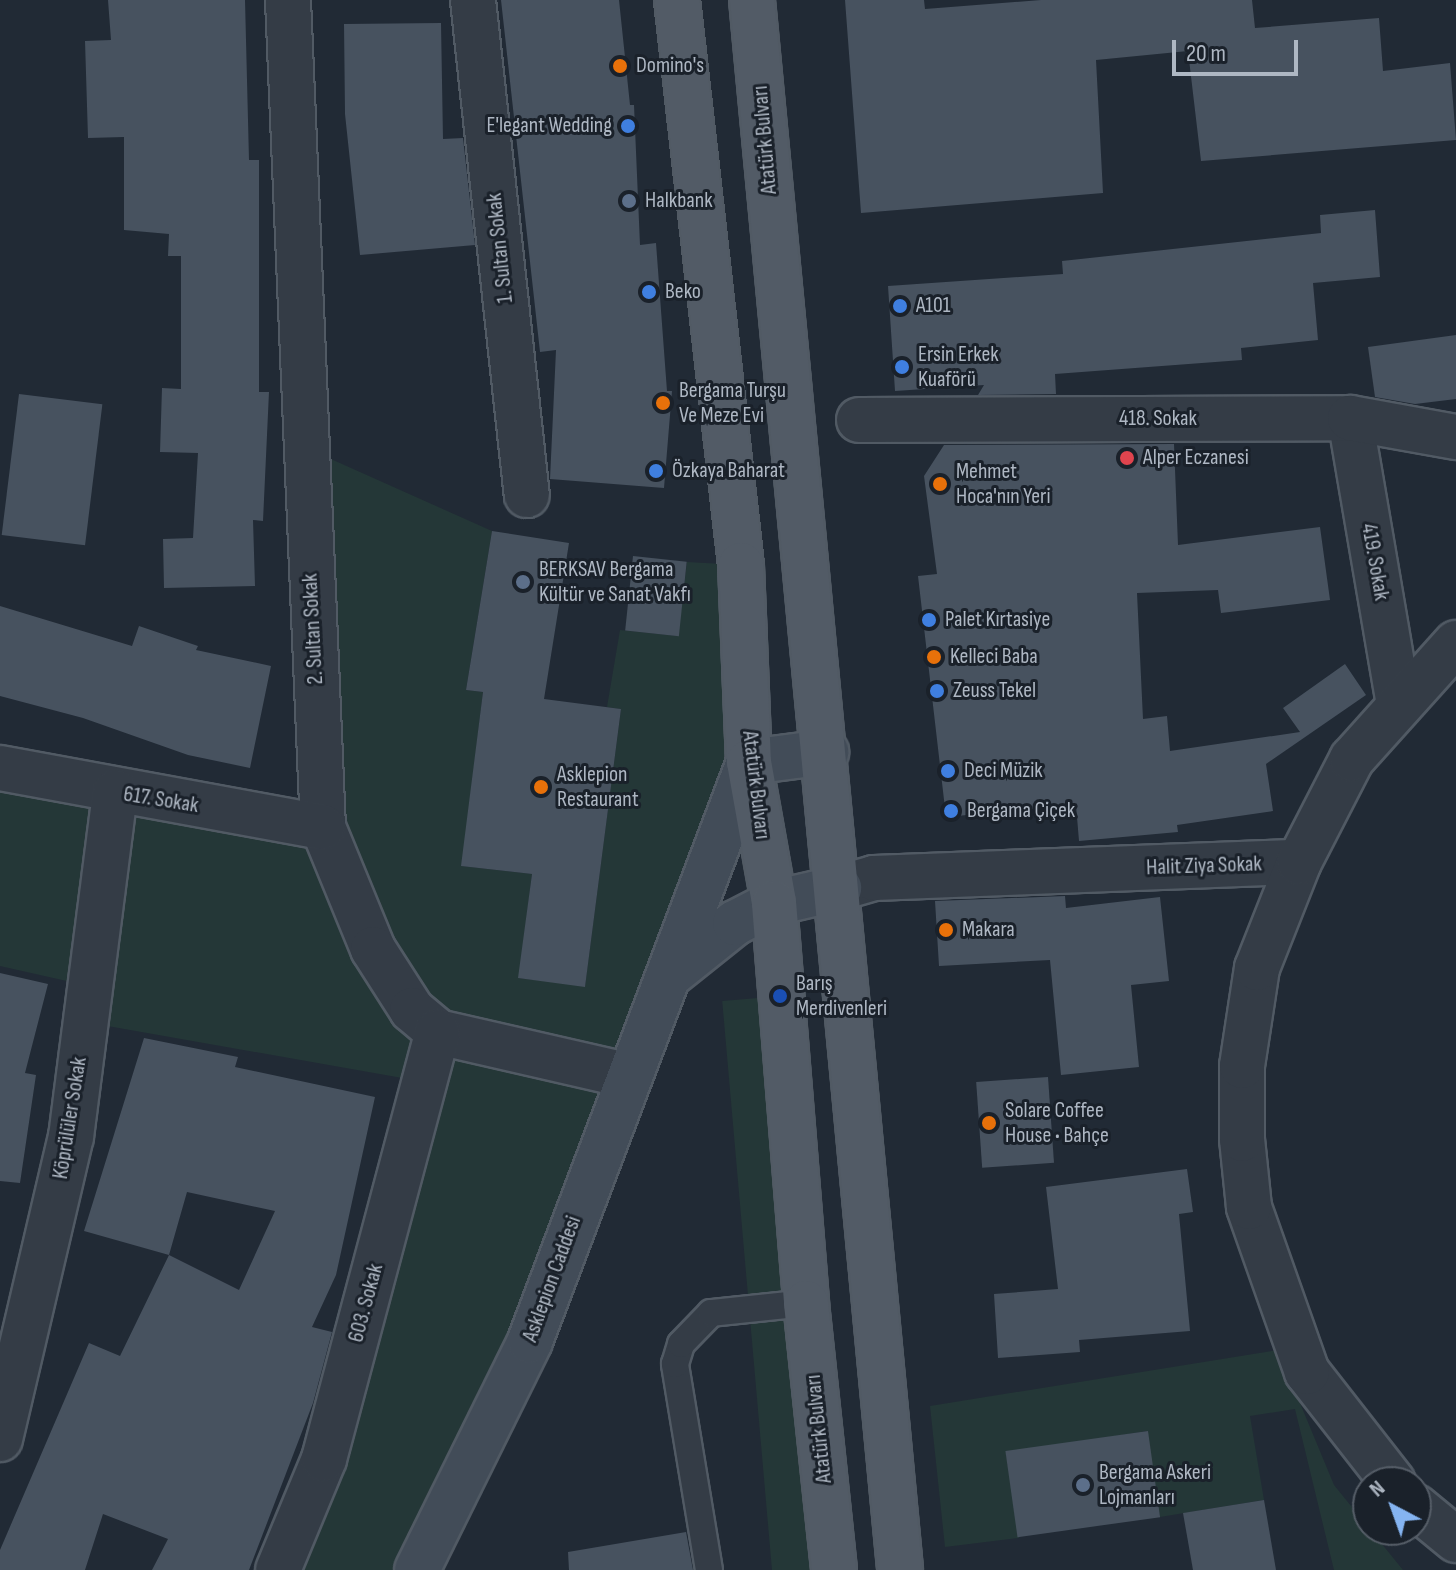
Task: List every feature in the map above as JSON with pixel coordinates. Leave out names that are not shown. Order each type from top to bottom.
[{"type":"main road","name":"Atatürk Bulvarı","points":[[677,0],[741,565],[749,762],[774,903],[806,1303],[834,1570]]},
{"type":"main road","name":"Atatürk Bulvarı","points":[[752,0],[839,888],[900,1570]]},
{"type":"main road","points":[[749,762],[826,752]]},
{"type":"main road","name":"Asklepion Caddesi","points":[[417,1570],[530,1341],[626,1075],[667,978],[749,762]]},
{"type":"main road","name":"Asklepion Caddesi","points":[[667,978],[727,927],[774,903],[839,888]]},
{"type":"street","name":"2. Sultan Sokak","points":[[288,0],[323,827],[373,949],[412,1010],[438,1032],[626,1075]]},
{"type":"street","name":"1. Sultan Sokak","points":[[473,0],[527,495]]},
{"type":"street","name":"418. Sokak","points":[[859,420],[1350,418],[1456,437]]},
{"type":"street","name":"419. Sokak","points":[[1350,418],[1399,705]]},
{"type":"street","points":[[1380,1466],[1315,1389],[1249,1207],[1242,1139],[1242,1066],[1257,968],[1299,862],[1352,759],[1456,643]]},
{"type":"street","name":"617. Sokak","points":[[0,768],[115,792],[323,827]]},
{"type":"street","name":"Köprülüler Sokak","points":[[0,1439],[71,1137],[115,792]]},
{"type":"street","name":"Halit Ziya Sokak","points":[[839,888],[874,878],[1299,862]]},
{"type":"street","name":"603. Sokak","points":[[278,1570],[324,1459],[438,1032]]},
{"type":"street","points":[[1432,1520],[1456,1540]]},
{"type":"lane","points":[[709,1570],[675,1364],[681,1344],[711,1313],[806,1303]]},
{"type":"shaded area","points":[[304,447],[492,531],[466,690],[483,692],[462,866],[532,874],[519,978],[585,986],[621,709],[607,707],[620,630],[678,636],[687,562],[741,565],[749,762],[417,1570],[278,1570],[425,1082],[85,1022],[89,986],[0,966],[0,768],[323,827]]},
{"type":"shaded area","points":[[780,996],[830,1570],[772,1570],[722,1001]]},
{"type":"shaded area","points":[[1278,1350],[1334,1485],[1352,1507],[1352,1546],[1384,1546],[1403,1570],[1334,1570],[1295,1409],[1250,1416],[1264,1500],[1160,1517],[1147,1431],[1006,1453],[1019,1538],[945,1547],[930,1406]]},
{"type":"building","points":[[108,0],[245,0],[249,160],[259,160],[259,392],[269,392],[263,521],[253,520],[255,586],[164,588],[163,539],[193,538],[198,453],[160,452],[162,388],[181,389],[181,256],[168,256],[169,234],[124,230],[124,137],[88,138],[85,41],[111,40]]},
{"type":"building","points":[[501,0],[619,0],[630,105],[634,105],[640,245],[656,243],[667,391],[672,391],[664,488],[550,479],[556,350],[540,352]]},
{"type":"building","points":[[845,0],[924,0],[925,9],[1041,0],[1252,0],[1255,28],[1379,18],[1383,71],[1450,63],[1456,140],[1201,161],[1188,51],[1096,60],[1103,193],[861,213]]},
{"type":"building","points":[[441,23],[443,139],[463,138],[475,245],[360,255],[345,114],[344,24]]},
{"type":"building","points":[[1375,210],[1380,277],[1313,283],[1318,340],[1241,348],[1242,360],[1055,374],[1056,394],[978,395],[984,385],[895,391],[888,286],[1063,274],[1062,261],[1321,233],[1320,215]]},
{"type":"building","points":[[1456,335],[1456,399],[1415,404],[1375,397],[1368,347]]},
{"type":"building","points":[[19,394],[102,404],[85,545],[2,535]]},
{"type":"building","points":[[1174,444],[1178,545],[1320,527],[1330,600],[1221,613],[1218,590],[1137,593],[1143,719],[1167,716],[1170,751],[1300,732],[1283,708],[1345,664],[1366,695],[1266,764],[1273,811],[1177,825],[1178,832],[1079,841],[1076,805],[946,817],[918,576],[937,574],[924,476],[944,445]]},
{"type":"building","name":"Asklepion Restaurant","points":[[492,531],[569,543],[544,699],[621,709],[585,987],[518,978],[532,874],[461,866],[483,692],[466,690]]},
{"type":"building","points":[[633,556],[687,562],[679,636],[625,631]]},
{"type":"building","points":[[0,606],[132,646],[139,626],[198,646],[196,650],[271,666],[250,768],[188,755],[83,718],[0,696]]},
{"type":"building","points":[[1065,896],[1066,908],[1160,897],[1169,981],[1131,985],[1139,1067],[1061,1075],[1050,960],[939,966],[935,901]]},
{"type":"building","points":[[0,973],[48,984],[25,1073],[36,1075],[20,1183],[0,1181]]},
{"type":"building","points":[[144,1038],[238,1057],[235,1067],[375,1097],[336,1275],[312,1327],[332,1332],[313,1403],[249,1570],[152,1570],[168,1539],[103,1514],[85,1570],[0,1570],[0,1550],[89,1343],[120,1356],[169,1255],[84,1231]],"holes":[[[187,1192],[275,1211],[239,1290],[169,1255]]]},
{"type":"building","points":[[1048,1077],[1054,1163],[982,1168],[976,1082]]},
{"type":"building","points":[[1187,1169],[1193,1212],[1179,1214],[1190,1331],[1079,1340],[1080,1352],[998,1358],[994,1294],[1058,1289],[1046,1187]]},
{"type":"building","name":"Bergama Askeri Lojmanları","points":[[1148,1431],[1160,1517],[1018,1537],[1005,1451]]},
{"type":"building","name":"Bergama Askeri Lojmanları","points":[[1264,1500],[1276,1570],[1193,1570],[1183,1513]]},
{"type":"building","points":[[686,1532],[693,1570],[569,1570],[568,1552]]},
{"type":"place","name":"Domino's","points":[[620,66]]},
{"type":"place","name":"E'legant Wedding","points":[[628,126]]},
{"type":"place","name":"Halkbank","points":[[629,201]]},
{"type":"place","name":"Beko","points":[[649,292]]},
{"type":"place","name":"A101","points":[[900,306]]},
{"type":"place","name":"Ersin Erkek Kuaförü","points":[[902,367]]},
{"type":"place","name":"Bergama Turşu Ve Meze Evi","points":[[663,403]]},
{"type":"place","name":"Alper Eczanesi","points":[[1127,458]]},
{"type":"place","name":"Özkaya Baharat","points":[[656,471]]},
{"type":"place","name":"Mehmet Hoca'nın Yeri","points":[[940,484]]},
{"type":"place","name":"BERKSAV Bergama Kültür ve Sanat Vakfı","points":[[523,582]]},
{"type":"place","name":"Palet Kırtasiye","points":[[929,620]]},
{"type":"place","name":"Kelleci Baba","points":[[934,657]]},
{"type":"place","name":"Zeuss Tekel","points":[[937,691]]},
{"type":"place","name":"Deci Müzik","points":[[948,771]]},
{"type":"place","name":"Asklepion Restaurant","points":[[541,787]]},
{"type":"place","name":"Bergama Çiçek","points":[[951,811]]},
{"type":"place","name":"Makara","points":[[946,930]]},
{"type":"place","name":"Barış Merdivenleri","points":[[780,996]]},
{"type":"place","name":"Solare Coffee House • Bahçe","points":[[989,1123]]},
{"type":"place","name":"Bergama Askeri Lojmanları","points":[[1083,1485]]}]
